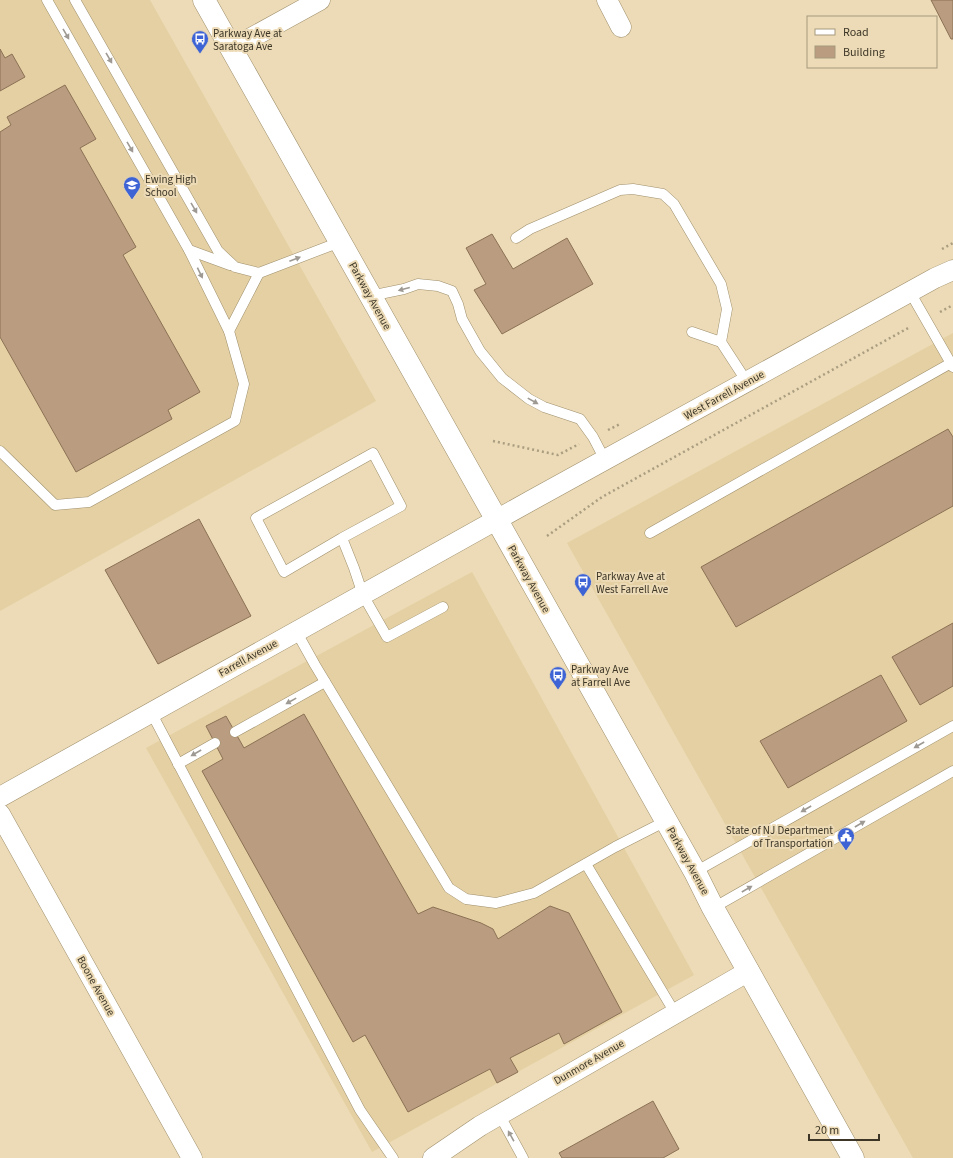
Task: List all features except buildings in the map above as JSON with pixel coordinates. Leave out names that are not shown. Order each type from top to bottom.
[{"type":"main road","name":"Parkway Avenue","points":[[204,0],[695,872],[713,908],[853,1158]]},
{"type":"street","points":[[231,49],[320,0]]},
{"type":"street","points":[[606,0],[621,27]]},
{"type":"street","name":"West Farrell Avenue","points":[[496,520],[935,278],[953,270]]},
{"type":"street","name":"Farrell Avenue","points":[[0,797],[496,520]]},
{"type":"street","name":"Boone Avenue","points":[[0,814],[192,1158]]},
{"type":"street","name":"Dunmore Avenue","points":[[432,1158],[499,1114],[749,971]]},
{"type":"lane","points":[[0,451],[55,505],[89,502],[235,421],[244,384],[229,331],[189,250],[47,0]]},
{"type":"lane","points":[[75,0],[218,251],[235,267]]},
{"type":"lane","points":[[516,238],[530,229],[620,190],[633,189],[663,194],[674,204],[721,284],[727,309],[721,342]]},
{"type":"lane","points":[[189,250],[259,274],[340,242]]},
{"type":"lane","points":[[229,331],[259,274]]},
{"type":"lane","points":[[370,296],[404,290],[418,284],[438,286],[452,291],[458,304],[462,319],[480,351],[502,378],[529,399],[544,407],[580,419],[594,437],[605,460]]},
{"type":"lane","points":[[650,533],[952,365],[910,292]]},
{"type":"lane","points":[[692,332],[721,342],[747,382]]},
{"type":"lane","points":[[373,454],[401,506],[342,538],[284,572],[256,518],[373,454]]},
{"type":"lane","points":[[342,538],[363,595],[387,637],[443,607]]},
{"type":"lane","points":[[296,631],[449,888],[466,899],[496,903],[534,893],[666,821]]},
{"type":"lane","points":[[235,732],[325,682]]},
{"type":"lane","points":[[151,712],[360,1110],[393,1158]]},
{"type":"lane","points":[[695,872],[953,726]]},
{"type":"lane","points":[[178,764],[215,743]]},
{"type":"lane","points":[[713,908],[953,771]]},
{"type":"lane","points":[[586,864],[675,1013]]},
{"type":"lane","points":[[499,1114],[523,1158]]},
{"type":"path","points":[[547,536],[602,498],[890,338],[953,305]]},
{"type":"shaded area","name":"Ewing High School","points":[[0,0],[150,0],[376,401],[0,611]]},
{"type":"shaded area","name":"State of NJ Department of Transportation","points":[[953,333],[953,1158],[913,1158],[567,543]]},
{"type":"shaded area","points":[[472,572],[694,975],[372,1152],[146,748]]},
{"type":"place","name":"Parkway Ave at Saratoga Ave","points":[[200,54]]},
{"type":"place","name":"Ewing High School","points":[[132,200]]},
{"type":"place","name":"Parkway Ave at West Farrell Ave","points":[[583,597]]},
{"type":"place","name":"Parkway Ave at Farrell Ave","points":[[558,690]]},
{"type":"place","name":"State of NJ Department of Transportation","points":[[846,851]]}]
